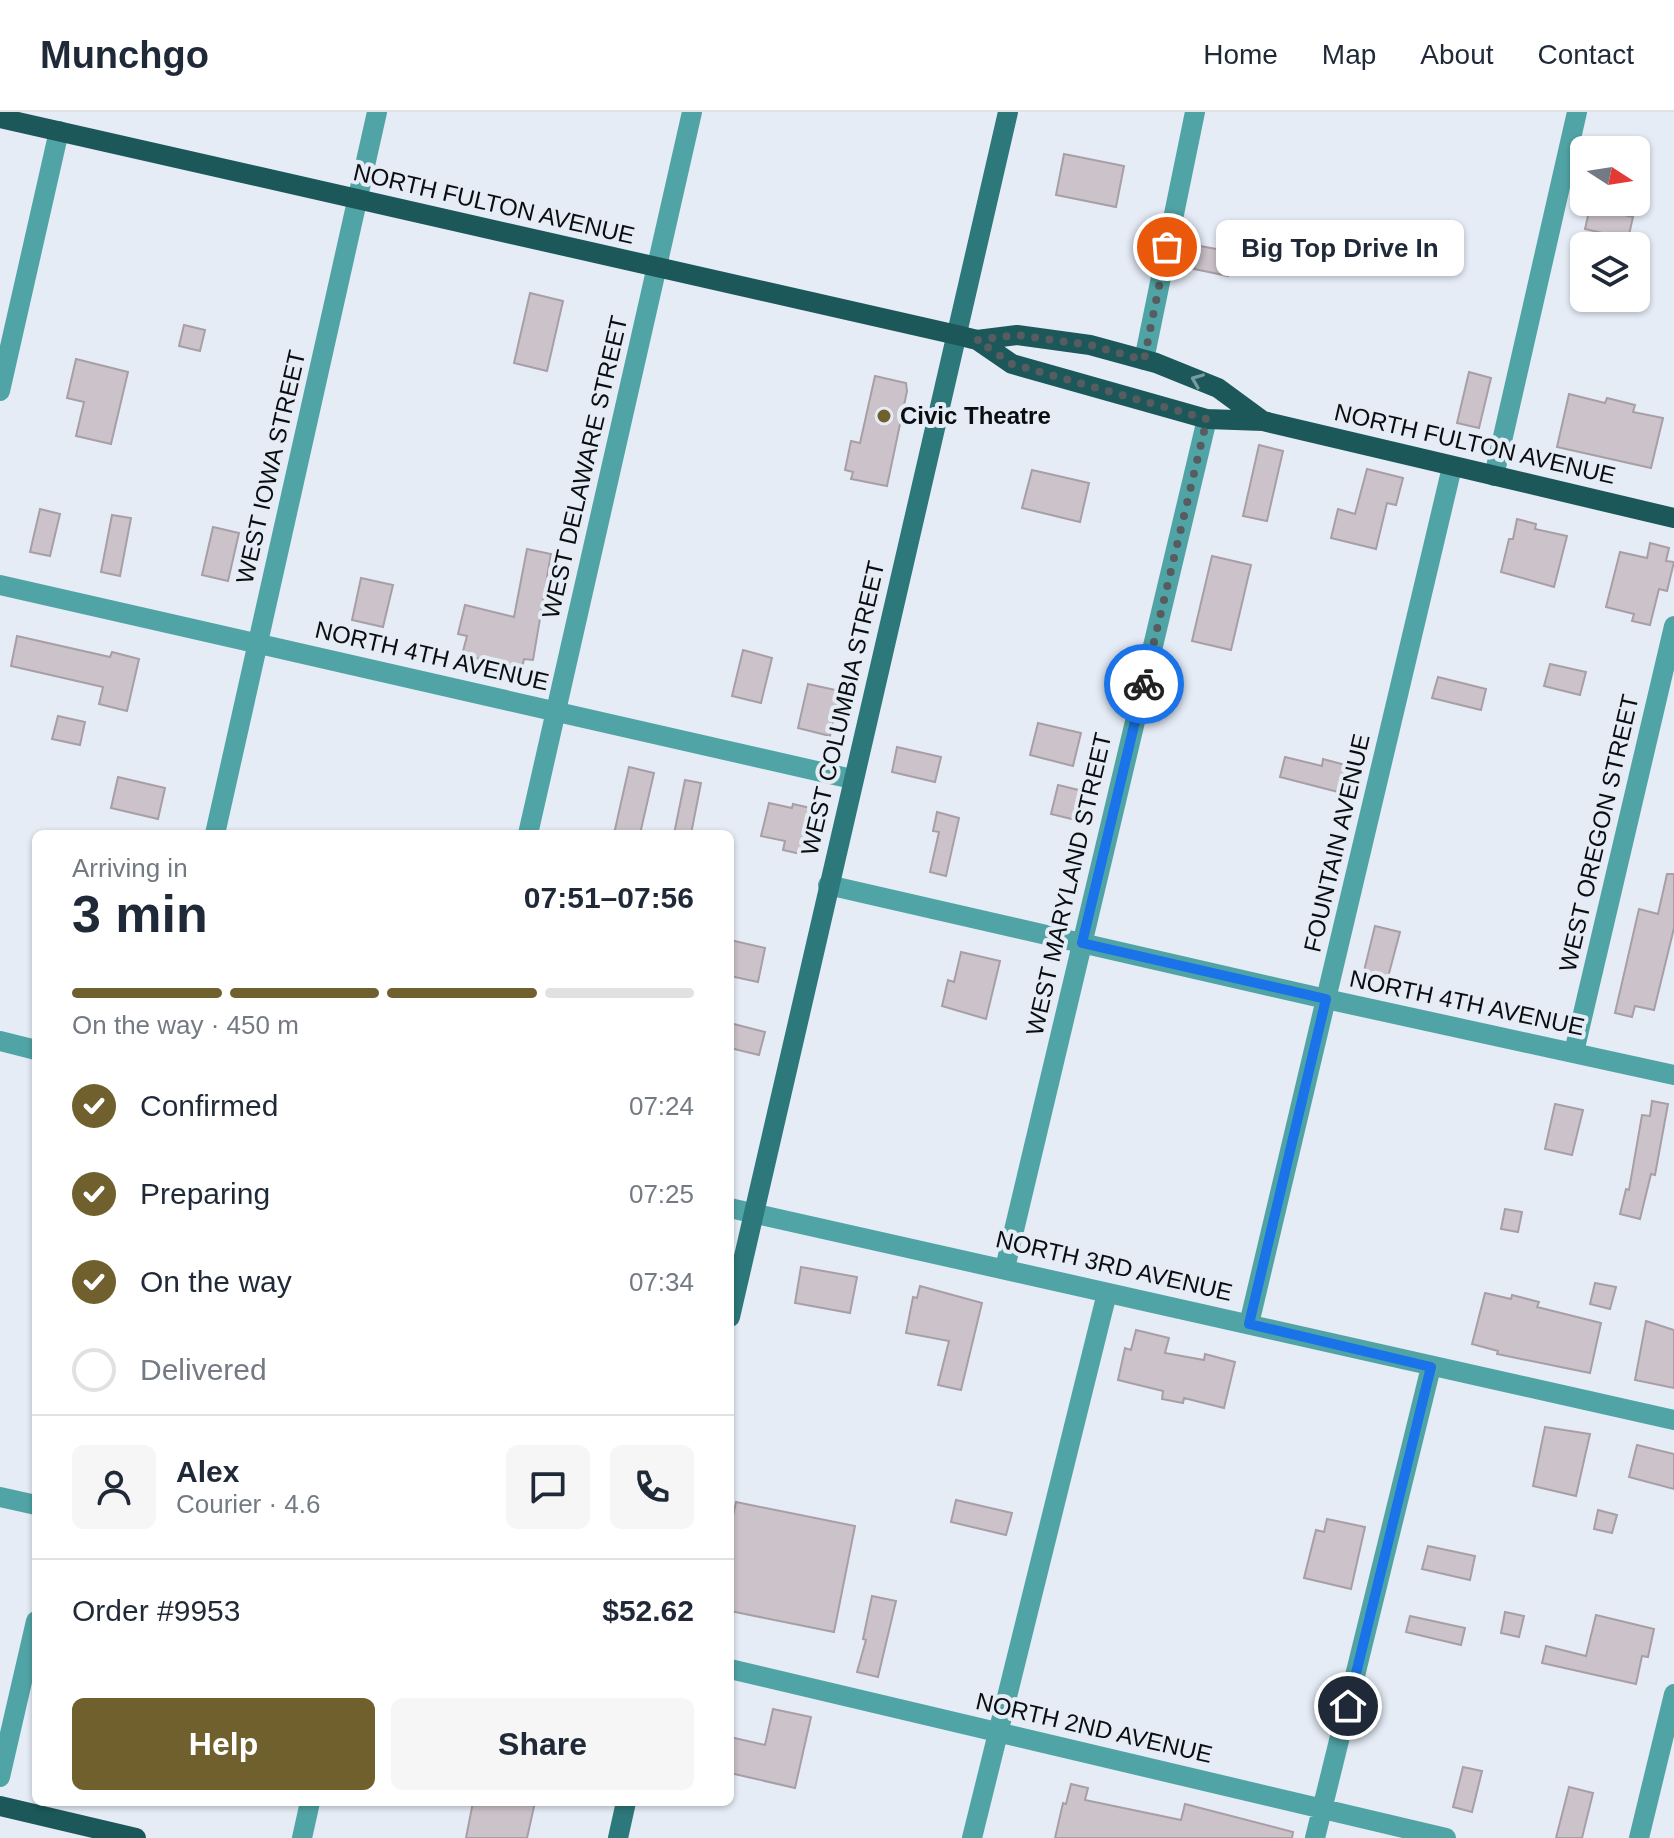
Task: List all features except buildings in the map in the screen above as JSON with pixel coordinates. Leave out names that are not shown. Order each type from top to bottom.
[{"type":"main road","name":"WEST COLUMBIA STREET","points":[[734,1299],[852,779],[967,338],[1008,112]]},
{"type":"main road","name":"NORTH FULTON AVENUE","points":[[0,118],[967,338],[1017,335],[1090,345],[1144,360],[1218,388],[1263,421]]},
{"type":"main road","name":"NORTH FULTON AVENUE","points":[[967,338],[1012,364],[1207,419],[1263,421],[1674,518]]},
{"type":"main road","points":[[0,1806],[136,1838]]},
{"type":"main road","points":[[618,1838],[625,1806]]},
{"type":"street","name":"WEST IOWA STREET","points":[[216,830],[377,112]]},
{"type":"street","name":"WEST DELAWARE STREET","points":[[529,830],[692,112]]},
{"type":"street","points":[[1144,360],[1195,112]]},
{"type":"street","points":[[1494,476],[1577,112]]},
{"type":"street","points":[[0,391],[59,131]]},
{"type":"street","name":"WEST MARYLAND STREET","points":[[1005,1268],[1207,419]]},
{"type":"street","name":"FOUNTAIN AVENUE","points":[[1249,1324],[1452,467]]},
{"type":"street","name":"NORTH 4TH AVENUE","points":[[0,585],[852,779]]},
{"type":"street","name":"WEST OREGON STREET","points":[[1574,1052],[1674,626]]},
{"type":"street","name":"NORTH 4TH AVENUE","points":[[828,885],[1674,1075]]},
{"type":"street","points":[[0,1041],[32,1049]]},
{"type":"street","name":"NORTH 3RD AVENUE","points":[[734,1209],[1674,1420]]},
{"type":"street","points":[[972,1838],[1107,1293]]},
{"type":"street","points":[[1315,1838],[1431,1367]]},
{"type":"street","points":[[0,1497],[32,1504]]},
{"type":"street","points":[[0,1777],[32,1638]]},
{"type":"street","name":"NORTH 2ND AVENUE","points":[[734,1670],[1446,1838]]},
{"type":"street","points":[[1639,1838],[1674,1694]]},
{"type":"street","points":[[302,1838],[309,1806]]},
{"type":"way so far","points":[[1144,684],[1207,419],[1012,364],[977,340],[1017,335],[1090,345],[1144,360],[1167,247]]},
{"type":"place","name":"Big Top Drive In","points":[[1167,247]]},
{"type":"place","name":"Civic Theatre","points":[[884,416]]},
{"type":"route","points":[[1144,684],[1082,943],[1326,999],[1249,1324],[1431,1367],[1348,1706]]}]
